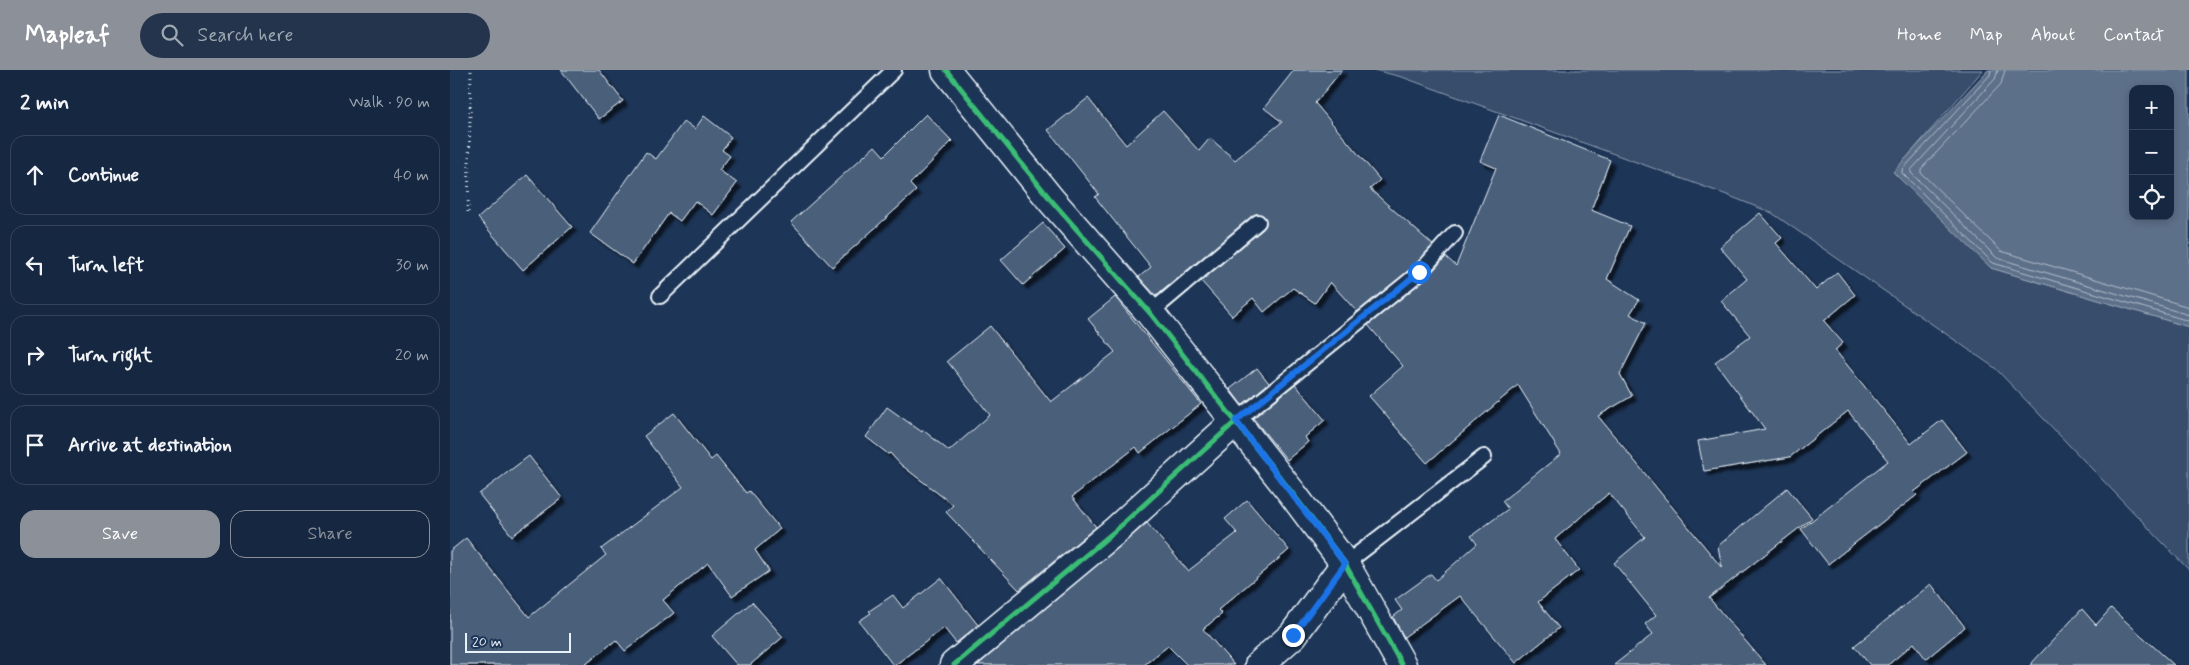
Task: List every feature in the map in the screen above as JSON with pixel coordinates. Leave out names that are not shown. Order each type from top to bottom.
[{"type":"street","points":[[946,70],[1051,200],[1150,313],[1236,421],[1345,564],[1402,665]]},
{"type":"street","points":[[954,665],[1115,531],[1236,421]]},
{"type":"street","points":[[1259,665],[1293,635],[1345,564]]},
{"type":"lane","points":[[660,296],[894,70]]},
{"type":"lane","points":[[1150,313],[1258,222]]},
{"type":"lane","points":[[1236,421],[1419,272],[1455,233]]},
{"type":"lane","points":[[1345,564],[1484,457]]},
{"type":"path","points":[[468,212],[471,70]]},
{"type":"shaded area","points":[[1374,70],[1983,70],[1894,172],[1991,268],[2189,327],[2189,570],[1995,368],[1772,213],[1402,77]]},
{"type":"water","points":[[1988,70],[2189,70],[2189,327],[1991,268],[1893,172]]},
{"type":"building","points":[[561,70],[599,70],[623,101],[599,119]]},
{"type":"building","points":[[1294,70],[1342,70],[1315,103],[1380,180],[1370,189],[1433,245],[1413,267],[1357,312],[1330,282],[1315,303],[1293,288],[1264,312],[1253,298],[1232,316],[1201,281],[1264,228],[1266,224],[1265,217],[1256,214],[1156,296],[1139,277],[1151,267],[1095,197],[1099,194],[1048,130],[1088,98],[1126,145],[1163,111],[1199,151],[1210,138],[1235,160],[1282,122],[1264,108]]},
{"type":"building","points":[[926,114],[952,141],[910,184],[916,191],[832,267],[791,222],[875,146],[884,156]]},
{"type":"building","points":[[1499,115],[1610,160],[1591,210],[1630,226],[1607,279],[1639,300],[1630,314],[1646,323],[1620,374],[1632,396],[1598,416],[1722,568],[1718,546],[1787,488],[1812,518],[1709,598],[1766,665],[1614,665],[1653,634],[1645,624],[1656,615],[1614,563],[1645,537],[1609,493],[1555,539],[1579,570],[1538,602],[1559,628],[1516,663],[1460,596],[1404,637],[1393,617],[1402,610],[1395,600],[1431,574],[1436,580],[1477,544],[1471,536],[1508,509],[1502,501],[1561,454],[1518,385],[1427,463],[1369,396],[1403,366],[1368,325],[1424,280],[1446,257],[1456,266],[1496,168],[1480,161]]},
{"type":"building","points":[[704,116],[731,137],[722,150],[730,156],[719,170],[737,183],[713,215],[695,201],[680,221],[669,213],[633,264],[590,233],[646,152],[656,159],[684,121],[695,129]]},
{"type":"building","points":[[527,175],[572,227],[523,270],[478,218]]},
{"type":"building","points":[[1760,213],[1782,238],[1776,243],[1816,290],[1837,272],[1855,295],[1824,321],[1843,343],[1835,350],[1911,444],[1942,420],[1967,452],[1914,492],[1917,495],[1828,564],[1801,529],[1888,461],[1848,411],[1790,457],[1704,471],[1698,441],[1765,429],[1715,362],[1750,336],[1721,301],[1747,279],[1720,247]]},
{"type":"building","points":[[1043,223],[1065,249],[1023,285],[1001,260]]},
{"type":"building","points":[[1115,297],[1201,404],[1140,453],[1136,447],[1072,497],[1096,527],[1019,590],[946,512],[953,505],[900,464],[890,453],[888,454],[866,437],[887,407],[922,432],[923,430],[949,451],[990,415],[947,361],[990,326],[1051,402],[1115,352],[1088,319]]},
{"type":"building","points":[[1257,368],[1269,383],[1242,405],[1230,389]]},
{"type":"building","points":[[1295,384],[1325,420],[1305,437],[1308,442],[1287,460],[1253,418]]},
{"type":"building","points":[[674,413],[711,460],[716,456],[746,493],[749,491],[780,529],[755,550],[769,571],[732,596],[708,563],[663,600],[674,613],[625,651],[616,640],[585,665],[450,665],[450,551],[466,538],[529,617],[606,555],[601,549],[683,487],[644,436]]},
{"type":"building","points":[[529,456],[562,498],[512,536],[479,494]]},
{"type":"building","points":[[1247,500],[1289,550],[1218,610],[1222,614],[1203,629],[1234,665],[1187,665],[1168,646],[1144,665],[978,665],[1147,523],[1188,571],[1237,533],[1225,519]]},
{"type":"building","points":[[941,578],[978,625],[956,643],[944,628],[893,665],[859,621],[871,613],[869,611],[893,595],[903,608]]},
{"type":"building","points":[[1931,584],[1965,627],[1926,659],[1914,643],[1888,665],[1870,665],[1854,646]]},
{"type":"building","points":[[752,602],[783,637],[750,665],[737,665],[712,636]]},
{"type":"building","points":[[2111,608],[2174,665],[2030,665],[2082,609],[2096,625]]},
{"type":"cycle path","points":[[946,70],[1051,200],[1150,313],[1292,493],[1345,564],[1402,665]]},
{"type":"cycle path","points":[[954,665],[1115,531],[1236,421]]},
{"type":"route","points":[[1293,635],[1345,564],[1236,421],[1419,272]]}]
